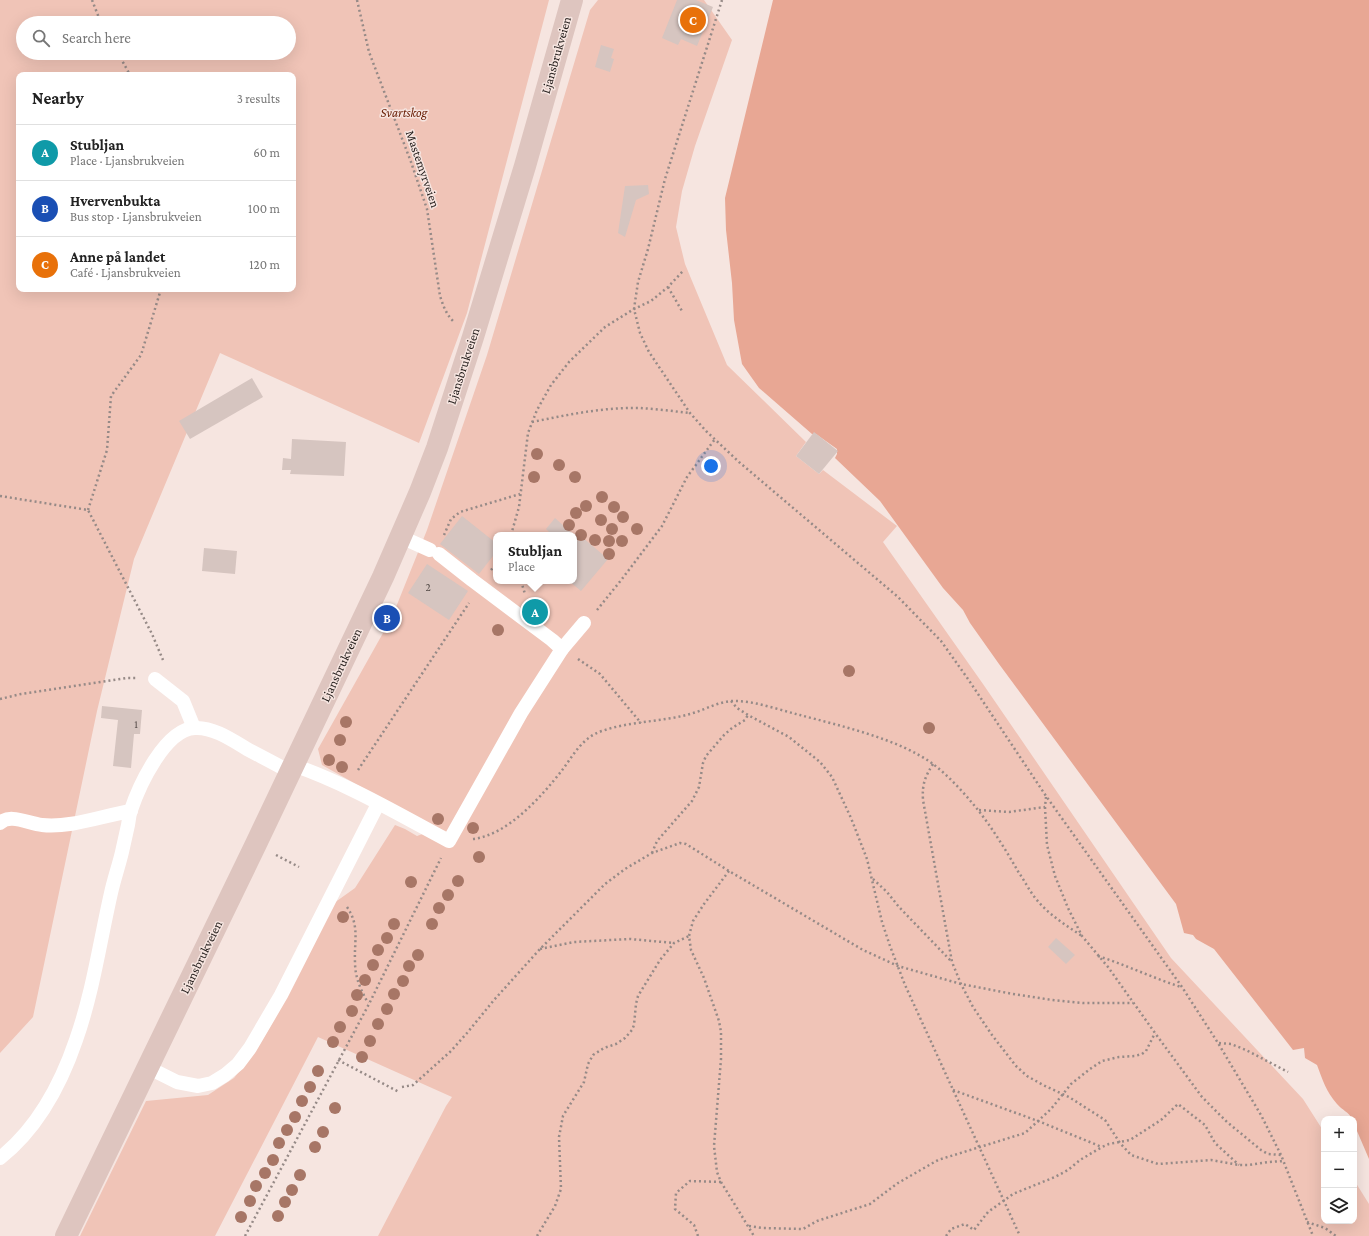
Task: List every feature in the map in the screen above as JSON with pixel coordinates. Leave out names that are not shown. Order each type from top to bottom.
[{"type":"main road","name":"Ljansbrukveien","points":[[66,1236],[292,768],[383,578],[401,537],[436,448],[473,337],[525,166],[572,0]]},
{"type":"lane","points":[[401,537],[435,552],[562,649]]},
{"type":"lane","points":[[0,1158],[28,1129],[47,1105],[67,1065],[77,1038],[92,982],[130,811],[147,775],[160,753],[171,739],[183,731],[194,728],[207,729],[292,768],[311,771],[349,788],[449,841],[521,713],[562,649],[584,623]]},
{"type":"lane","points":[[155,679],[183,701],[194,728]]},
{"type":"lane","points":[[147,1067],[177,1082],[198,1086],[212,1082],[225,1075],[238,1064],[264,1026],[378,804]]},
{"type":"lane","points":[[1,817],[42,825],[62,825],[130,811]]},
{"type":"path","points":[[92,0],[98,16]]},
{"type":"path","name":"Mastemyrveien","points":[[357,0],[369,52],[411,162],[427,209],[443,307],[448,316],[473,337]]},
{"type":"path","points":[[722,0],[665,179],[648,249],[638,282],[634,309],[640,332],[650,352],[690,413],[715,440],[898,597],[941,642],[968,679],[1046,796],[1182,987],[1218,1043],[1261,1115],[1284,1161],[1312,1236]]},
{"type":"path","points":[[122,60],[128,72]]},
{"type":"path","points":[[512,532],[518,507],[526,444],[532,422],[543,397],[569,362],[605,327],[634,309],[651,301],[668,287],[683,271]]},
{"type":"path","points":[[668,287],[682,311]]},
{"type":"path","points":[[160,292],[141,355],[111,396],[107,450],[88,510],[152,634],[164,663]]},
{"type":"path","points":[[532,422],[570,414],[620,409],[639,408],[690,413]]},
{"type":"path","points":[[584,623],[594,614],[662,526],[687,477],[715,440]]},
{"type":"path","points":[[435,552],[451,519],[460,512],[520,494]]},
{"type":"path","points":[[0,496],[88,510]]},
{"type":"path","points":[[487,576],[493,568]]},
{"type":"path","points":[[349,788],[363,762],[470,601]]},
{"type":"path","points":[[562,649],[600,674],[641,723]]},
{"type":"path","points":[[0,699],[21,694],[127,678],[155,679]]},
{"type":"path","points":[[731,701],[737,708],[748,715],[789,737],[820,762],[832,777],[867,859],[882,922],[913,1005],[1020,1236]]},
{"type":"path","points":[[246,1236],[368,1004],[449,841],[477,839],[496,832],[520,816],[537,800],[590,735],[614,727],[690,714],[731,701],[750,703],[850,728],[885,740],[933,764],[952,780],[978,810],[1009,855],[1033,896],[1054,917],[1082,936]]},
{"type":"path","points":[[652,852],[657,841],[692,801],[699,787],[703,763],[706,756],[724,735],[745,720],[748,715]]},
{"type":"path","points":[[933,764],[923,785],[923,800],[952,962],[973,1007],[1016,1066],[1027,1076],[1069,1097],[1105,1120],[1120,1143],[1131,1155],[1158,1164],[1211,1160],[1239,1165],[1284,1161]]},
{"type":"path","points":[[1046,796],[1045,806],[1047,845],[1055,876],[1068,908],[1082,936],[1108,967],[1155,1033],[1215,1111],[1261,1150],[1268,1154],[1281,1155]]},
{"type":"path","points":[[978,810],[1009,812],[1045,806]]},
{"type":"path","points":[[402,1086],[412,1085],[450,1051],[540,949],[605,884],[652,852],[675,844],[686,844],[863,950],[898,966],[961,984],[1052,1000],[1083,1003],[1133,1003]]},
{"type":"path","points":[[274,855],[299,867]]},
{"type":"path","points":[[729,871],[700,910],[694,921],[689,936],[691,950],[704,978],[719,1021],[721,1032],[721,1059],[714,1146],[717,1172],[754,1236]]},
{"type":"path","points":[[872,879],[887,892],[899,907],[952,962]]},
{"type":"path","points":[[333,892],[344,902],[354,921],[356,930],[356,973],[361,991],[368,1004]]},
{"type":"path","points":[[538,1236],[555,1206],[561,1189],[558,1137],[563,1116],[584,1082],[588,1064],[593,1056],[604,1048],[616,1044],[626,1038],[634,1025],[638,996],[660,960],[674,943],[689,936]]},
{"type":"path","points":[[540,949],[574,942],[630,938],[674,943]]},
{"type":"path","points":[[1098,955],[1125,964],[1158,979],[1182,987]]},
{"type":"path","points":[[749,1226],[804,1230],[818,1221],[870,1204],[898,1183],[938,1160],[1025,1133],[1038,1122],[1071,1084],[1102,1061],[1119,1056],[1135,1056],[1142,1054],[1146,1051],[1155,1033]]},
{"type":"path","points":[[1218,1043],[1231,1044],[1246,1050],[1288,1072]]},
{"type":"path","points":[[338,1060],[399,1092]]},
{"type":"path","points":[[953,1090],[1102,1147]]},
{"type":"path","points":[[946,1236],[951,1229],[965,1224],[970,1229],[974,1230],[988,1212],[1003,1200],[1013,1194],[1055,1177],[1102,1147],[1109,1144],[1130,1140],[1161,1120],[1178,1104],[1205,1125],[1215,1143],[1239,1165]]},
{"type":"path","points":[[698,1236],[694,1225],[675,1209],[676,1193],[690,1181],[722,1182]]},
{"type":"path","points":[[1307,1222],[1325,1228],[1336,1236]]},
{"type":"green space","name":"Svartskog","points":[[0,0],[549,0],[467,313],[419,443],[220,353],[134,559],[97,711],[33,1017],[0,1053]]},
{"type":"green space","points":[[598,0],[704,0],[732,40],[695,146],[682,191],[676,227],[685,264],[727,365],[806,442],[796,456],[819,474],[823,470],[897,526],[883,542],[983,684],[1171,958],[1303,1099],[1321,1127],[1321,1224],[1357,1224],[1357,1185],[1369,1204],[1369,1236],[378,1236],[452,1097],[318,1037],[215,1236],[80,1236],[146,1101],[208,1095],[234,1078],[255,1052],[274,1020],[334,903],[355,888],[395,825],[417,836],[436,829],[322,765],[318,749],[392,617],[427,530],[487,355],[590,10]]},
{"type":"shaded area","points":[[773,0],[1369,0],[1369,1159],[1357,1131],[1357,1116],[1350,1116],[1333,1099],[1325,1086],[1317,1065],[1305,1058],[1304,1048],[1293,1050],[1214,949],[1196,939],[1193,935],[1184,933],[1176,904],[999,664],[970,623],[963,610],[943,588],[880,501],[835,458],[837,449],[816,434],[812,434],[759,388],[742,364],[734,320],[732,283],[726,230],[725,198]]},
{"type":"building","points":[[677,0],[696,0],[713,7],[697,46],[681,39],[678,45],[662,38]]},
{"type":"building","points":[[601,45],[614,49],[611,58],[614,59],[610,72],[595,67]]},
{"type":"building","points":[[648,185],[649,194],[636,200],[625,237],[618,233],[625,186]]},
{"type":"building","points":[[252,378],[263,397],[190,439],[179,421]]},
{"type":"building","points":[[814,432],[838,451],[819,474],[796,456]]},
{"type":"building","points":[[292,439],[346,442],[344,476],[290,474],[291,470],[282,470],[283,458],[291,459]]},
{"type":"building","points":[[462,516],[493,541],[493,556],[479,574],[440,544]]},
{"type":"building","points":[[555,518],[571,532],[549,532],[546,529]]},
{"type":"building","points":[[582,537],[608,559],[581,591],[573,584],[577,584],[577,539],[579,541]]},
{"type":"building","points":[[204,548],[237,551],[235,574],[202,571]]},
{"type":"building","points":[[427,564],[468,591],[449,620],[408,593]]},
{"type":"building","points":[[102,706],[142,710],[140,734],[134,734],[131,768],[113,766],[118,720],[101,718]]},
{"type":"building","points":[[1056,938],[1075,955],[1066,964],[1048,947]]},
{"type":"place","name":"Anne på landet","points":[[693,20]]},
{"type":"place","name":"Stubljan","points":[[535,612]]},
{"type":"place","name":"Hvervenbukta","points":[[387,618]]}]
